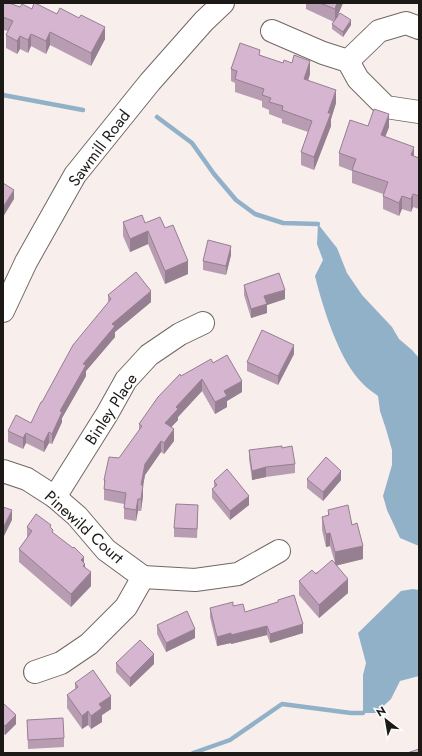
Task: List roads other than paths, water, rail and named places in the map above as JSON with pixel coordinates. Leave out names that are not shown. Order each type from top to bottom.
[{"type":"street","name":"Sawmill Road","points":[[3,311],[26,262],[75,175],[150,82],[223,3]]},
{"type":"street","points":[[348,61],[378,31],[406,23],[419,28]]},
{"type":"street","points":[[272,31],[323,53],[348,61],[358,79],[386,107],[419,112]]},
{"type":"street","name":"Binley Place","points":[[55,497],[107,414],[126,380],[149,355],[180,334],[203,323]]},
{"type":"street","name":"Pinewild Court","points":[[3,470],[27,479],[55,497],[77,516],[106,550],[143,577]]},
{"type":"street","points":[[35,672],[61,663],[90,644],[126,607],[143,577],[195,580],[238,574],[279,551]]},
{"type":"water","points":[[318,224],[337,248],[347,273],[362,295],[392,327],[399,339],[419,358],[419,546],[400,538],[387,510],[383,496],[392,465],[392,450],[380,411],[378,396],[365,386],[346,362],[339,348],[322,303],[315,276],[323,260],[317,244]]},
{"type":"water","points":[[413,589],[419,590],[419,676],[400,681],[391,699],[376,713],[363,713],[363,675],[366,663],[358,633],[401,591]]},
{"type":"waterway","points":[[3,95],[83,110]]},
{"type":"waterway","points":[[157,117],[192,143],[214,174],[236,200],[255,214],[283,223],[318,224]]},
{"type":"waterway","points":[[193,753],[230,740],[282,704],[351,713],[363,713]]}]
